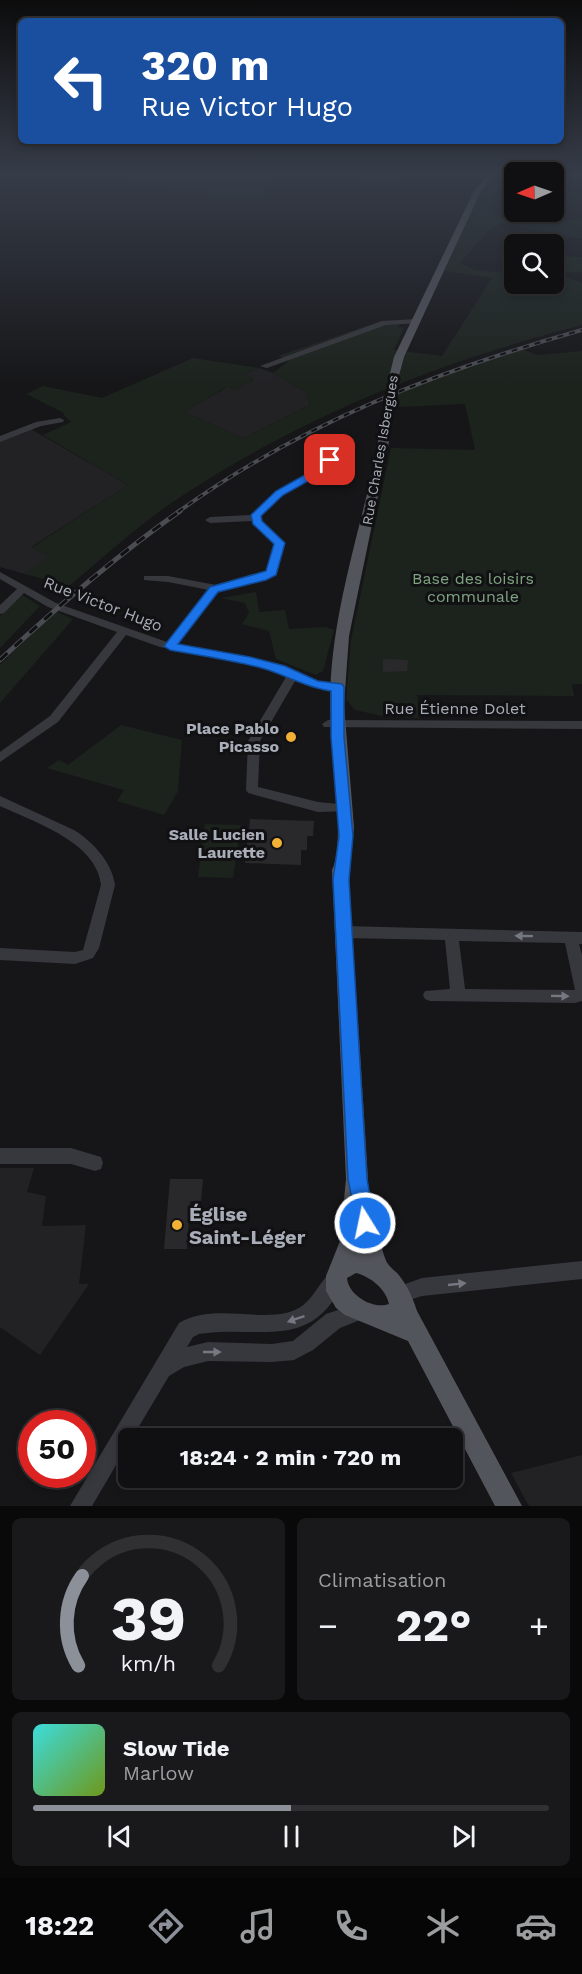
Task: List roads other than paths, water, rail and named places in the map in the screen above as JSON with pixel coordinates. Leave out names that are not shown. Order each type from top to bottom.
[{"type":"main road","name":"Rue Charles Isbergues","points":[[381,1275],[371,1249],[357,1179],[341,880],[346,845],[340,809],[333,724],[333,687],[383,447],[393,375],[397,361],[452,245]]},
{"type":"main road","name":"Rue Charles Isbergues","points":[[339,1273],[351,1241],[357,1179]]},
{"type":"main road","points":[[417,1334],[343,1302],[336,1289],[339,1273],[351,1262],[361,1261],[370,1265],[401,1297],[417,1334],[508,1506]]},
{"type":"main road","points":[[375,1314],[398,1311],[401,1297]]},
{"type":"street","points":[[264,366],[385,323],[416,321]]},
{"type":"street","points":[[0,439],[39,424],[60,420]]},
{"type":"street","points":[[255,518],[261,509],[280,493],[327,465],[332,452],[322,444]]},
{"type":"street","points":[[148,578],[168,579],[217,588],[262,578],[273,570],[279,543],[255,518],[210,520]]},
{"type":"street","name":"Rue Victor Hugo","points":[[0,576],[52,605],[124,631],[170,646],[250,660],[293,674],[312,683],[333,687]]},
{"type":"street","points":[[0,611],[22,588]]},
{"type":"street","points":[[170,646],[217,588]]},
{"type":"street","points":[[0,758],[54,719],[124,631]]},
{"type":"street","points":[[293,674],[254,741],[252,790],[318,807],[340,809]]},
{"type":"street","name":"Rue Étienne Dolet","points":[[333,724],[582,725]]},
{"type":"street","points":[[0,801],[74,836],[102,865],[108,880],[92,948],[88,954],[75,958],[0,954]]},
{"type":"street","points":[[344,932],[577,937],[582,989]]},
{"type":"street","points":[[451,935],[458,995]]},
{"type":"street","points":[[430,995],[575,997],[582,994]]},
{"type":"street","points":[[0,1156],[71,1156],[95,1163]]},
{"type":"street","points":[[401,1297],[422,1287],[582,1270]]},
{"type":"street","points":[[80,1506],[182,1335],[192,1326],[205,1323],[281,1323],[299,1320],[321,1302],[339,1273]]},
{"type":"street","points":[[160,1373],[180,1357],[198,1352],[282,1352],[298,1349],[333,1321],[375,1314]]},
{"type":"railway","points":[[178,512],[225,480],[273,452],[372,403],[475,363],[582,330]]},
{"type":"railway","points":[[0,660],[88,582],[180,511]]},
{"type":"place","name":"Place Pablo Picasso","points":[[291,737]]},
{"type":"place","name":"Salle Lucien Laurette","points":[[277,843]]},
{"type":"place","name":"Église Saint-Léger","points":[[177,1225]]},
{"type":"park label","name":"Base des loisirs communale","points":[[473,587]]}]
